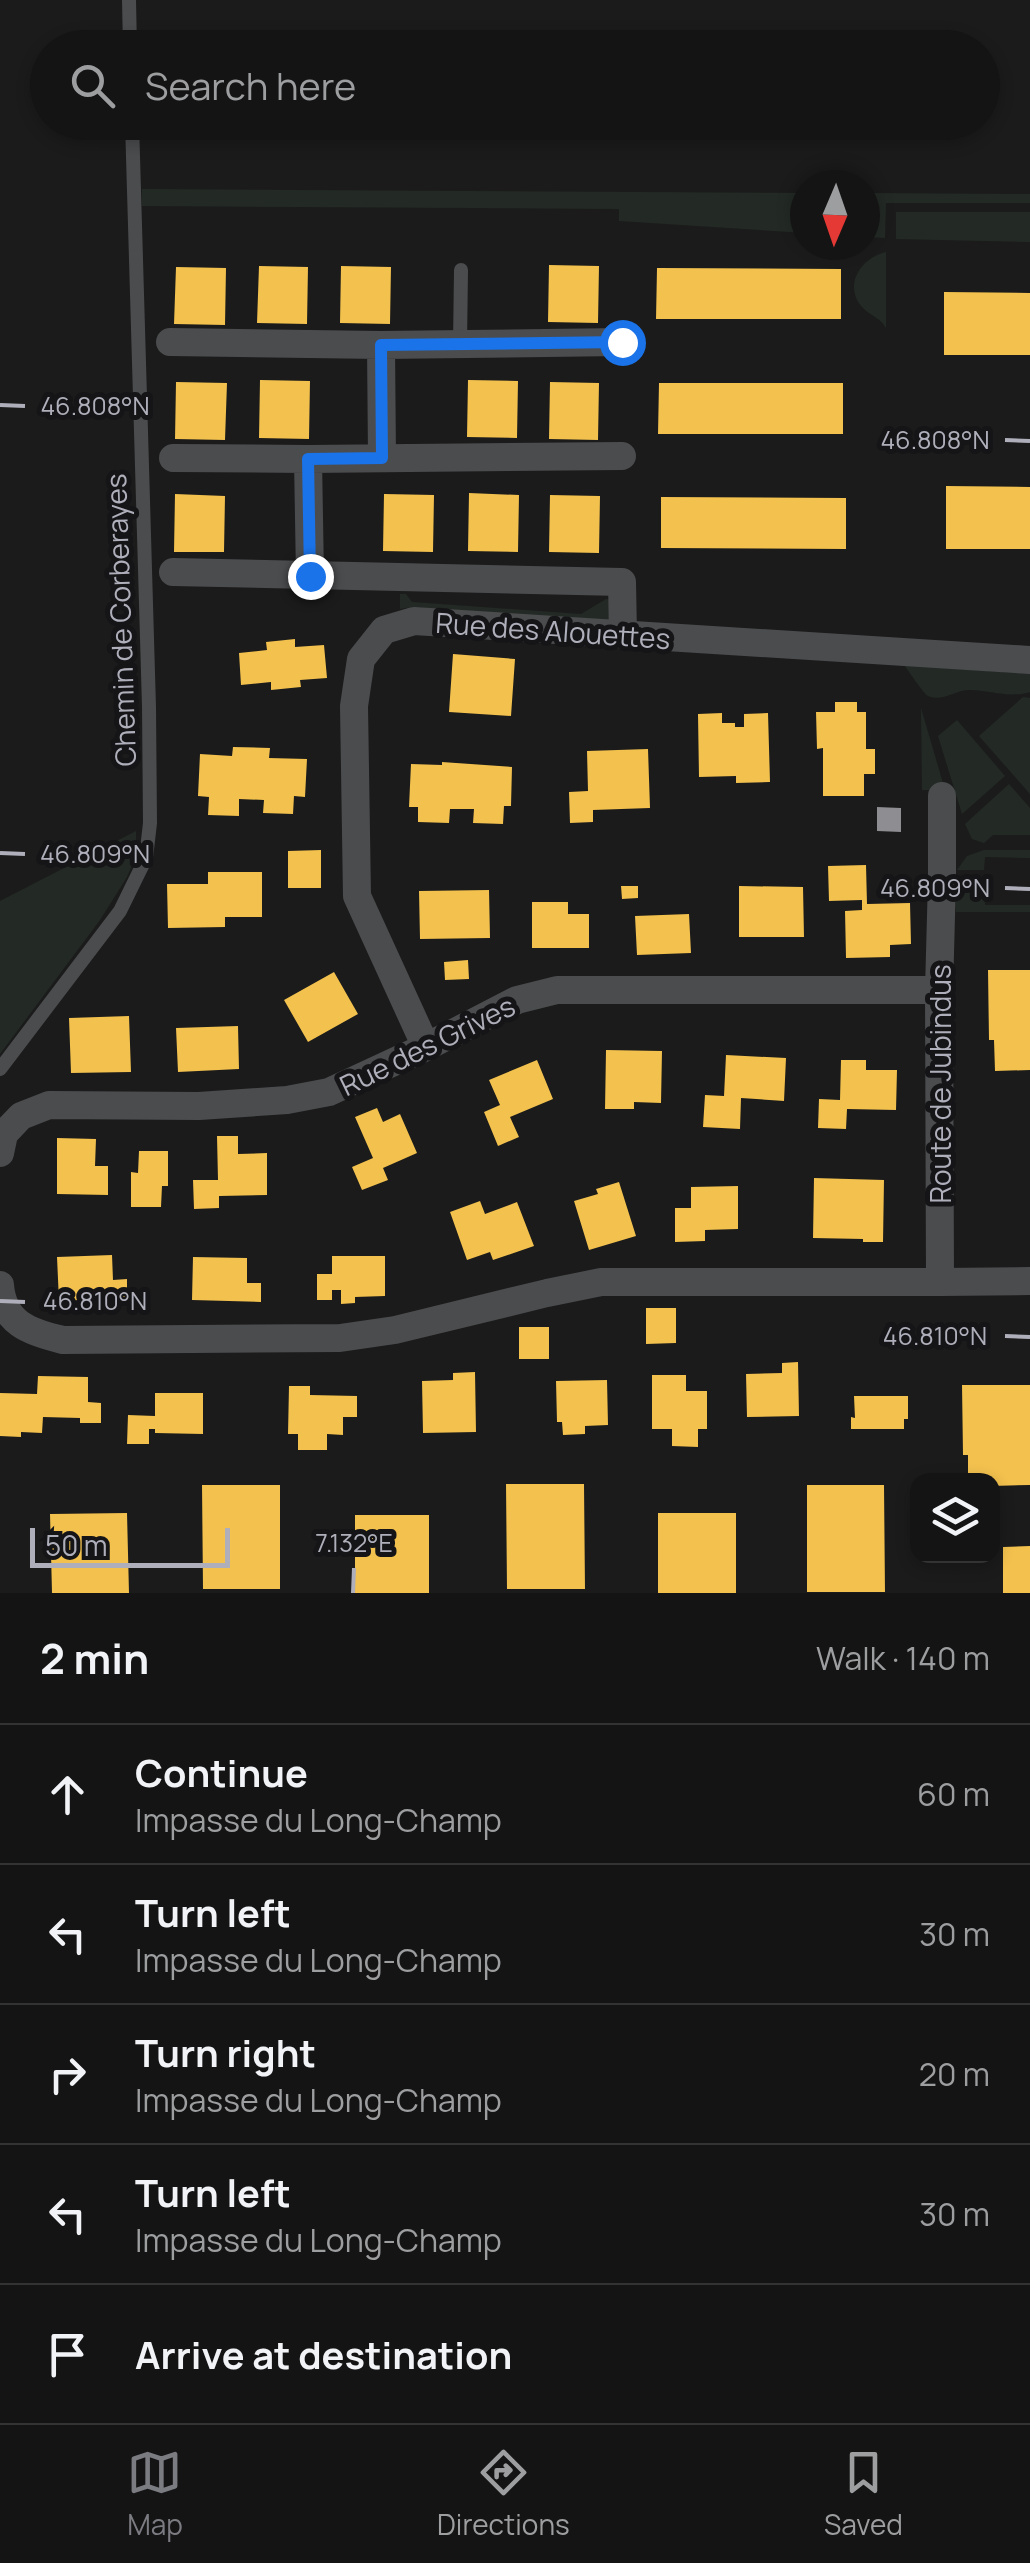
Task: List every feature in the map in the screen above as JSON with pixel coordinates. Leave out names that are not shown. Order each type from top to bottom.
[{"type":"street","points":[[170,342],[622,342]]},
{"type":"street","points":[[381,345],[382,458]]},
{"type":"street","points":[[174,458],[622,456]]},
{"type":"street","points":[[308,459],[310,576]]},
{"type":"street","points":[[172,572],[622,582],[624,635]]},
{"type":"street","name":"Rue des Alouettes","points":[[426,1046],[357,896],[354,706],[361,659],[384,630],[414,621],[1030,660]]},
{"type":"street","name":"Route de Jubindus","points":[[940,1282],[942,796]]},
{"type":"street","name":"Rue des Grives","points":[[0,1153],[4,1134],[21,1116],[50,1105],[199,1106],[287,1100],[329,1092],[517,1000],[557,990],[939,990]]},
{"type":"street","points":[[0,1284],[10,1316],[32,1333],[63,1340],[340,1338],[395,1330],[601,1282],[1030,1281]]},
{"type":"lane","points":[[129,0],[130,30]]},
{"type":"lane","name":"Chemin de Corberayes","points":[[0,1069],[120,912],[146,858],[150,824],[148,706],[132,140]]},
{"type":"lane","points":[[460,344],[461,270]]},
{"type":"shaded area","points":[[142,189],[790,193],[790,232],[619,221],[619,209],[142,206]]},
{"type":"shaded area","points":[[880,193],[1030,194],[1030,203],[886,203],[885,238],[880,238]]},
{"type":"shaded area","points":[[896,212],[1030,212],[1030,242],[896,239]]},
{"type":"shaded area","points":[[886,252],[886,328],[862,307],[854,290],[862,266],[869,260],[880,260],[880,254]]},
{"type":"shaded area","points":[[400,594],[406,594],[412,602],[581,614],[606,599],[610,600],[613,618],[599,628],[580,619],[400,609]]},
{"type":"shaded area","points":[[904,665],[1030,674],[1030,692],[967,690],[933,698]]},
{"type":"shaded area","points":[[1023,697],[1030,698],[1030,794],[979,736]]},
{"type":"shaded area","points":[[921,708],[945,790],[922,790]]},
{"type":"shaded area","points":[[957,720],[1005,776],[962,814],[938,736]]},
{"type":"shaded area","points":[[1009,784],[1030,808],[1030,835],[993,835],[984,843],[972,839],[965,824]]},
{"type":"shaded area","points":[[136,831],[136,856],[127,877],[100,920],[0,1054],[0,901]]},
{"type":"shaded area","points":[[984,850],[1030,850],[1030,858],[985,857],[984,870],[957,870],[967,856]]},
{"type":"shaded area","points":[[962,886],[984,886],[985,905],[1030,905],[1030,912],[956,912],[955,890]]},
{"type":"building: Homes","points":[[549,265],[599,266],[598,323],[548,322]]},
{"type":"building: Homes","points":[[259,266],[308,267],[307,324],[257,323]]},
{"type":"building: Homes","points":[[341,266],[391,267],[390,324],[340,323]]},
{"type":"building: Homes","points":[[176,267],[226,268],[225,325],[174,324]]},
{"type":"building: Homes","points":[[657,268],[841,269],[841,319],[656,319]]},
{"type":"building: Homes","points":[[944,292],[1030,293],[1030,355],[944,355]]},
{"type":"building: Homes","points":[[260,380],[310,381],[309,439],[259,438]]},
{"type":"building: Homes","points":[[468,380],[518,381],[517,438],[467,437]]},
{"type":"building: Homes","points":[[176,382],[227,383],[225,440],[175,439]]},
{"type":"building: Homes","points":[[550,382],[599,383],[598,440],[549,439]]},
{"type":"building: Homes","points":[[659,383],[843,383],[843,434],[658,434]]},
{"type":"building: Homes","points":[[946,486],[1030,487],[1030,549],[946,549]]},
{"type":"building: Homes","points":[[469,493],[519,495],[518,552],[468,551]]},
{"type":"building: Homes","points":[[175,494],[225,496],[224,552],[174,552]]},
{"type":"building: Homes","points":[[384,494],[434,495],[433,552],[383,551]]},
{"type":"building: Homes","points":[[550,495],[600,496],[599,553],[549,552]]},
{"type":"building: Homes","points":[[661,497],[846,498],[846,549],[661,548]]},
{"type":"building: Homes","points":[[295,639],[295,647],[324,645],[327,678],[300,680],[301,687],[271,690],[271,682],[241,685],[239,653],[267,650],[266,642]]},
{"type":"building: Homes","points":[[453,654],[515,659],[511,716],[449,712]]},
{"type":"building: Homes","points":[[835,702],[857,702],[857,712],[866,712],[866,749],[875,749],[875,774],[864,774],[864,796],[823,796],[823,748],[817,749],[816,712],[835,712]]},
{"type":"building: Homes","points":[[722,713],[722,723],[744,727],[744,714],[768,713],[770,782],[736,783],[736,776],[699,777],[698,714]]},
{"type":"building: Homes","points":[[233,747],[270,748],[269,758],[307,759],[305,797],[294,796],[293,814],[263,813],[264,800],[239,799],[239,816],[208,815],[209,797],[198,796],[200,754],[232,756]]},
{"type":"building: Homes","points":[[648,749],[650,808],[593,810],[593,822],[570,823],[569,792],[588,791],[587,751]]},
{"type":"building: Homes","points":[[411,764],[512,767],[511,806],[504,806],[503,824],[473,823],[474,809],[450,809],[449,823],[418,822],[418,807],[409,807]]},
{"type":"building: Homes","points":[[321,850],[321,888],[288,888],[288,851]]},
{"type":"building: Homes","points":[[866,865],[867,904],[910,903],[911,944],[890,945],[890,957],[846,958],[845,911],[862,910],[862,900],[829,901],[828,866]]},
{"type":"building: Homes","points":[[208,872],[262,872],[262,917],[225,917],[225,927],[168,928],[167,884],[208,884]]},
{"type":"building: Homes","points":[[621,886],[638,886],[638,898],[622,899]]},
{"type":"building: Homes","points":[[739,886],[803,887],[804,937],[739,937]]},
{"type":"building: Homes","points":[[489,890],[490,938],[420,939],[419,891]]},
{"type":"building: Homes","points":[[532,902],[568,902],[568,914],[589,914],[589,948],[532,948]]},
{"type":"building: Homes","points":[[689,914],[691,953],[637,955],[635,916]]},
{"type":"building: Homes","points":[[468,960],[469,979],[445,980],[444,962]]},
{"type":"building: Homes","points":[[988,970],[1030,970],[1030,1070],[995,1071],[994,1040],[989,1040]]},
{"type":"building: Homes","points":[[334,972],[358,1014],[308,1042],[284,1000]]},
{"type":"building: Homes","points":[[129,1016],[131,1072],[71,1073],[69,1018]]},
{"type":"building: Homes","points":[[238,1026],[239,1069],[178,1072],[176,1028]]},
{"type":"building: Homes","points":[[606,1050],[662,1051],[661,1103],[634,1102],[634,1109],[605,1109]]},
{"type":"building: Homes","points":[[726,1055],[786,1058],[784,1101],[741,1098],[740,1129],[703,1127],[705,1095],[724,1096]]},
{"type":"building: Homes","points":[[537,1060],[553,1099],[510,1117],[519,1137],[498,1146],[484,1112],[500,1105],[489,1080]]},
{"type":"building: Homes","points":[[841,1060],[866,1060],[866,1070],[897,1070],[896,1110],[847,1109],[846,1129],[818,1128],[819,1099],[840,1100]]},
{"type":"building: Homes","points":[[377,1108],[383,1122],[400,1114],[417,1153],[383,1168],[388,1180],[362,1190],[352,1167],[373,1158],[355,1117]]},
{"type":"building: Homes","points":[[217,1136],[238,1136],[238,1154],[267,1153],[267,1195],[219,1196],[219,1208],[194,1209],[193,1180],[218,1180]]},
{"type":"building: Homes","points":[[57,1138],[96,1139],[95,1166],[108,1166],[108,1195],[57,1194]]},
{"type":"building: Homes","points":[[139,1151],[168,1151],[168,1186],[162,1186],[161,1207],[131,1207],[131,1172],[138,1173]]},
{"type":"building: Homes","points":[[814,1178],[884,1180],[883,1242],[813,1238]]},
{"type":"building: Homes","points":[[619,1182],[636,1236],[589,1250],[574,1201]]},
{"type":"building: Homes","points":[[738,1186],[738,1229],[705,1230],[705,1241],[675,1242],[675,1208],[691,1208],[691,1187]]},
{"type":"building: Homes","points":[[480,1201],[485,1214],[517,1202],[534,1246],[493,1260],[490,1252],[467,1260],[450,1212]]},
{"type":"building: Homes","points":[[112,1255],[113,1280],[127,1279],[127,1303],[105,1304],[104,1299],[59,1301],[57,1257]]},
{"type":"building: Homes","points":[[332,1256],[385,1256],[385,1296],[355,1297],[355,1303],[341,1304],[341,1290],[332,1290],[332,1300],[317,1300],[317,1274],[332,1274]]},
{"type":"building: Homes","points":[[193,1257],[247,1258],[247,1283],[261,1283],[261,1302],[192,1300]]},
{"type":"building: Homes","points":[[646,1308],[676,1308],[676,1343],[646,1344]]},
{"type":"building: Homes","points":[[519,1327],[549,1327],[549,1359],[519,1359]]},
{"type":"building: Homes","points":[[798,1362],[799,1416],[747,1417],[746,1374],[782,1373],[782,1363]]},
{"type":"building: Homes","points":[[475,1372],[476,1432],[423,1433],[422,1381],[453,1380],[453,1373]]},
{"type":"building: Homes","points":[[652,1375],[686,1375],[686,1391],[707,1391],[707,1429],[698,1429],[698,1447],[672,1446],[672,1429],[652,1429]]},
{"type":"building: Homes","points":[[38,1376],[88,1377],[88,1402],[101,1403],[101,1423],[43,1417],[42,1433],[0,1436],[0,1393],[37,1394]]},
{"type":"building: Homes","points":[[607,1380],[608,1425],[585,1426],[585,1434],[563,1435],[562,1422],[557,1422],[556,1381]]},
{"type":"building: Homes","points":[[962,1385],[1030,1385],[1030,1485],[1000,1486],[1000,1473],[968,1473],[968,1455],[963,1455]]},
{"type":"building: Homes","points":[[289,1386],[310,1386],[310,1395],[357,1396],[357,1417],[343,1417],[343,1435],[327,1434],[327,1450],[298,1450],[298,1434],[288,1434]]},
{"type":"building: Homes","points":[[155,1393],[203,1393],[203,1434],[155,1433],[155,1429],[149,1429],[149,1444],[127,1444],[128,1415],[155,1416]]},
{"type":"building: Homes","points":[[854,1396],[908,1396],[904,1429],[851,1429]]},
{"type":"building: Homes","points":[[506,1484],[584,1484],[585,1589],[507,1589]]},
{"type":"building: Homes","points":[[202,1485],[280,1485],[280,1589],[203,1589]]},
{"type":"building: Homes","points":[[807,1485],[884,1485],[885,1592],[807,1592]]},
{"type":"building: Homes","points":[[127,1513],[129,1593],[52,1593],[50,1514]]},
{"type":"building: Homes","points":[[658,1513],[736,1513],[736,1593],[658,1593]]},
{"type":"building: Homes","points":[[355,1515],[429,1515],[429,1593],[355,1593]]},
{"type":"building: Homes","points":[[1030,1546],[1030,1593],[1003,1593],[1003,1547]]},
{"type":"building: Industry","points":[[877,807],[901,808],[901,832],[877,831]]},
{"type":"route","points":[[310,576],[308,459],[382,458],[381,345],[622,342]]}]
